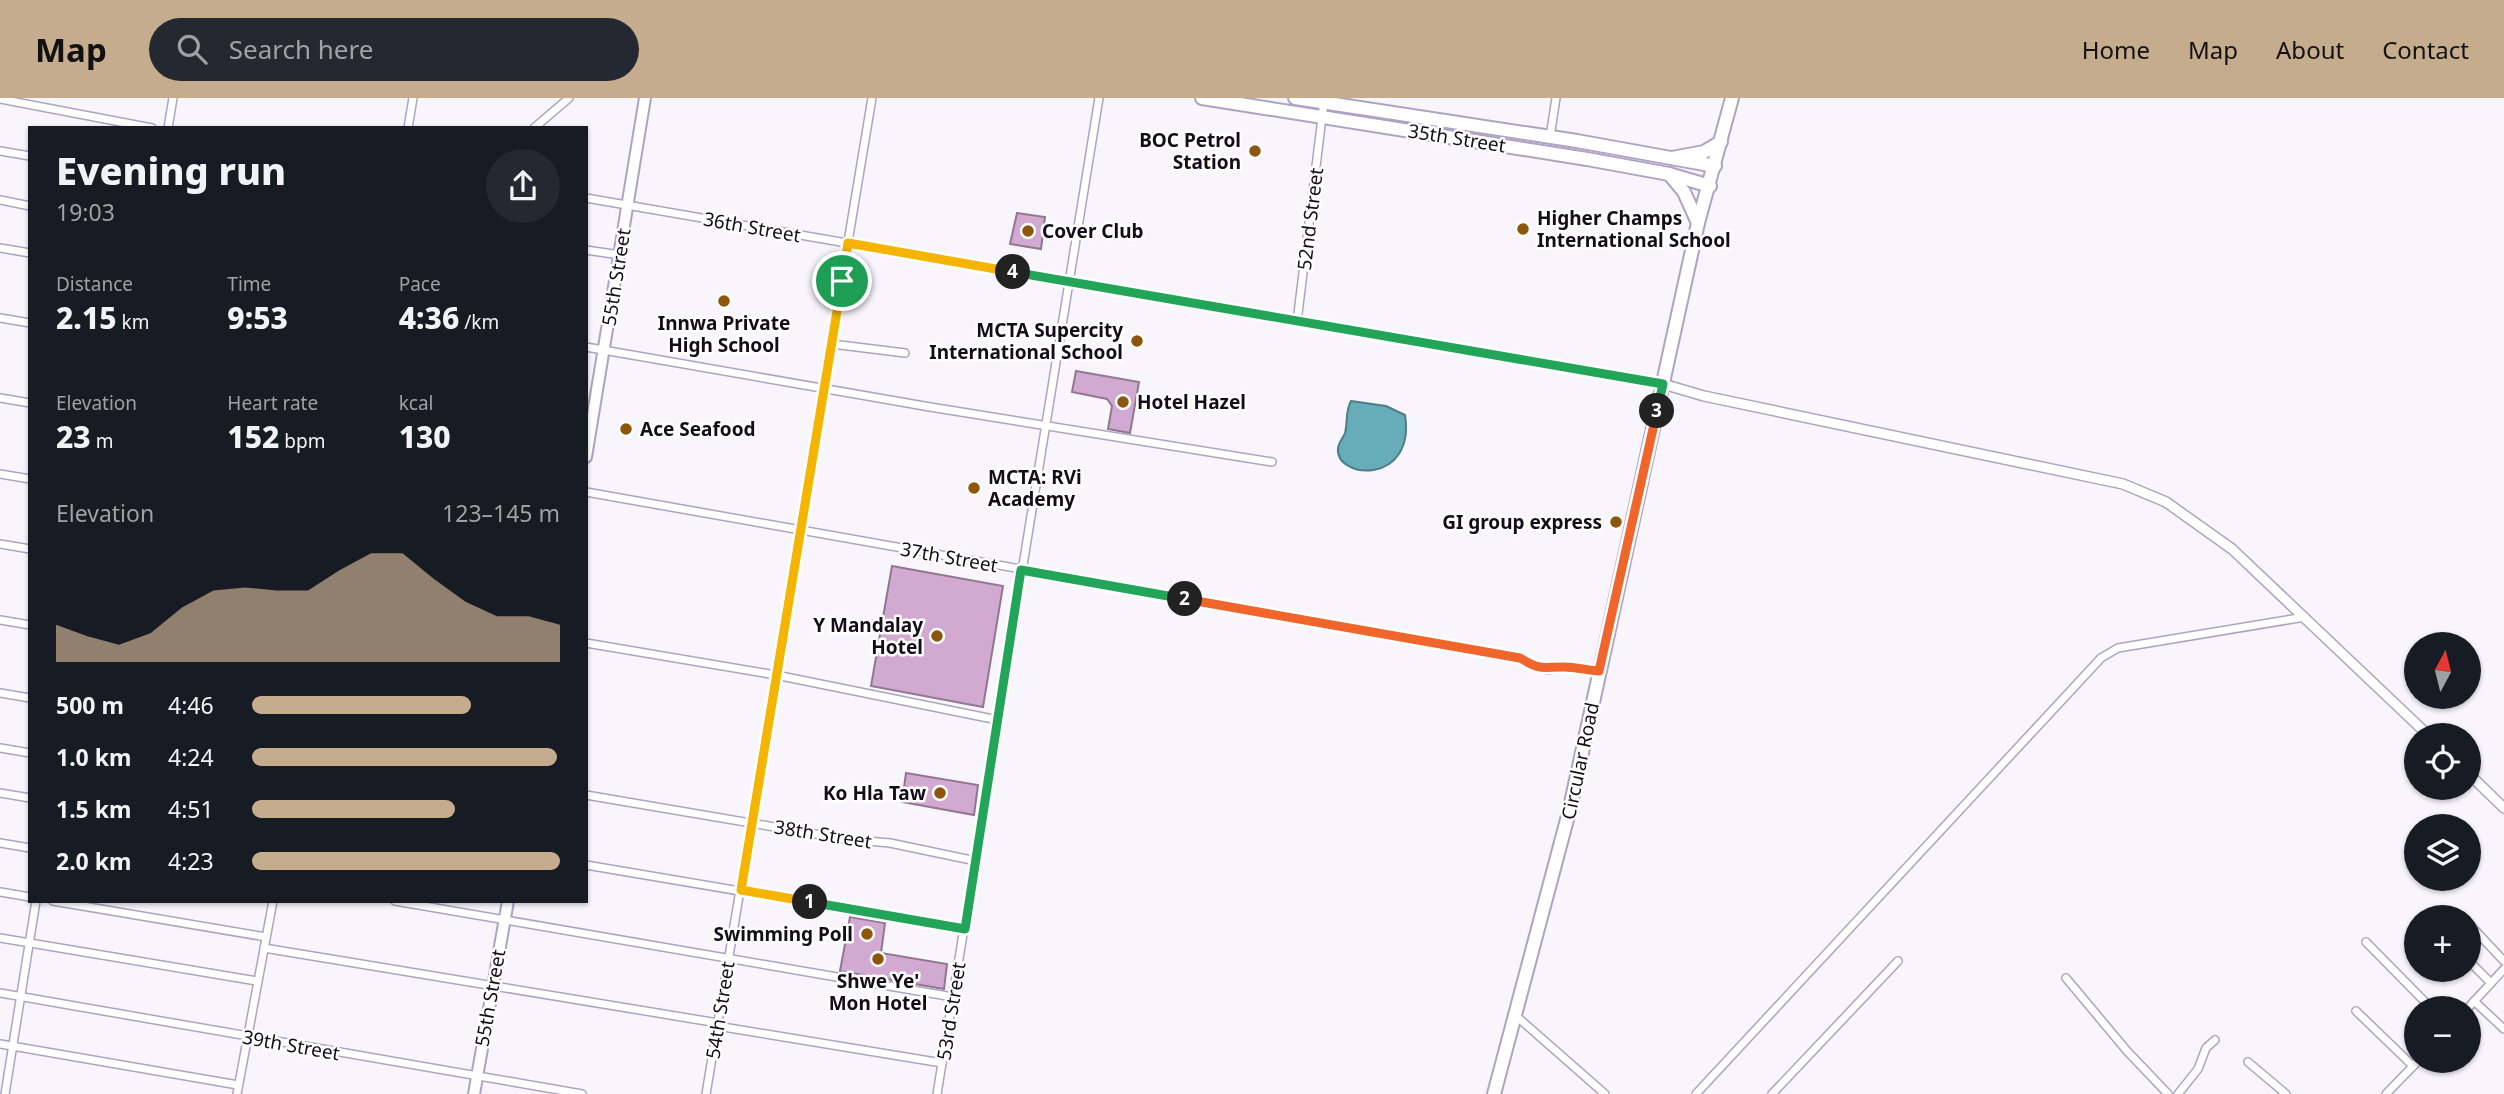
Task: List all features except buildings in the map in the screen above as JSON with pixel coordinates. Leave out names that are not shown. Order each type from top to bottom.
[{"type":"main road","name":"55th Street","points":[[588,445],[645,98]]},
{"type":"main road","name":"35th Street","points":[[1202,98],[1324,105],[1590,143],[1715,166]]},
{"type":"main road","name":"35th Street","points":[[1295,98],[1669,174],[1710,186]]},
{"type":"main road","name":"Circular Road","points":[[1494,1094],[1569,812],[1699,223],[1732,98]]},
{"type":"main road","points":[[1672,158],[1704,152],[1721,142]]},
{"type":"main road","points":[[1587,159],[1590,143]]},
{"type":"main road","points":[[1669,174],[1685,192],[1699,223]]},
{"type":"main road","name":"55th Street","points":[[474,1094],[508,903]]},
{"type":"street","points":[[168,126],[173,98]]},
{"type":"street","points":[[408,126],[413,98]]},
{"type":"street","points":[[536,126],[569,98]]},
{"type":"street","name":"54th Street","points":[[706,1094],[872,98]]},
{"type":"street","name":"53rd Street","points":[[937,1094],[1098,98]]},
{"type":"street","points":[[1550,137],[1556,98]]},
{"type":"street","points":[[0,99],[42,102],[144,126]]},
{"type":"street","name":"52nd Street","points":[[1297,322],[1324,105]]},
{"type":"street","points":[[0,151],[28,156]]},
{"type":"street","name":"36th Street","points":[[588,198],[1663,384]]},
{"type":"street","points":[[0,200],[28,206]]},
{"type":"street","points":[[0,248],[28,253]]},
{"type":"street","points":[[588,250],[620,255]]},
{"type":"street","points":[[0,318],[28,323]]},
{"type":"street","points":[[832,344],[905,353]]},
{"type":"street","points":[[588,346],[1272,462]]},
{"type":"street","points":[[1663,384],[1704,396],[2085,475],[2149,494],[2189,516],[2232,549],[2415,723]]},
{"type":"street","points":[[0,398],[28,403]]},
{"type":"street","points":[[0,474],[28,479]]},
{"type":"street","name":"37th Street","points":[[588,492],[1520,658],[1535,667],[1549,670],[1562,667],[1599,671]]},
{"type":"street","points":[[0,544],[28,548]]},
{"type":"street","points":[[1696,1094],[2101,658],[2118,648],[2305,617]]},
{"type":"street","points":[[0,620],[28,625]]},
{"type":"street","points":[[588,643],[776,675],[998,720]]},
{"type":"street","points":[[0,693],[28,698]]},
{"type":"street","points":[[0,748],[28,754]]},
{"type":"street","points":[[2481,785],[2504,807]]},
{"type":"street","points":[[0,793],[28,798]]},
{"type":"street","name":"38th Street","points":[[588,795],[890,844],[976,861]]},
{"type":"street","points":[[0,843],[28,848]]},
{"type":"street","points":[[588,865],[965,929]]},
{"type":"street","points":[[0,892],[28,897]]},
{"type":"street","points":[[4,1094],[36,903]]},
{"type":"street","points":[[65,903],[266,937]]},
{"type":"street","points":[[237,1094],[273,903]]},
{"type":"street","points":[[408,903],[953,997]]},
{"type":"street","points":[[2481,937],[2504,961]]},
{"type":"street","points":[[0,938],[257,981]]},
{"type":"street","points":[[2366,942],[2419,996]]},
{"type":"street","points":[[264,948],[942,1063]]},
{"type":"street","points":[[1772,1094],[1898,961]]},
{"type":"street","points":[[2479,996],[2503,971]]},
{"type":"street","points":[[2481,973],[2491,983]]},
{"type":"street","points":[[2066,978],[2127,1051],[2168,1094]]},
{"type":"street","name":"39th Street","points":[[0,993],[246,1038],[582,1094]]},
{"type":"street","points":[[2481,1008],[2504,1029]]},
{"type":"street","points":[[2356,1011],[2404,1053]]},
{"type":"street","points":[[1515,1015],[1605,1094]]},
{"type":"street","points":[[2178,1094],[2198,1069],[2206,1048],[2215,1040]]},
{"type":"street","points":[[0,1044],[238,1085]]},
{"type":"street","points":[[2248,1062],[2286,1094]]},
{"type":"street","points":[[2386,1094],[2406,1073]]},
{"type":"water","points":[[1351,401],[1386,406],[1405,415],[1405,438],[1399,454],[1388,465],[1374,470],[1361,470],[1340,459],[1338,448],[1345,433]]},
{"type":"place","name":"BOC Petrol Station","points":[[1255,151]]},
{"type":"place","name":"Higher Champs International School","points":[[1523,229]]},
{"type":"place","name":"Cover Club","points":[[1028,231]]},
{"type":"place","name":"Innwa Private High School","points":[[724,301]]},
{"type":"place","name":"MCTA Supercity International School","points":[[1137,341]]},
{"type":"place","name":"Hotel Hazel","points":[[1123,402]]},
{"type":"place","name":"Ace Seafood","points":[[626,429]]},
{"type":"place","name":"MCTA: RVi Academy","points":[[974,488]]},
{"type":"place","name":"GI group express","points":[[1616,522]]},
{"type":"place","name":"Y Mandalay Hotel","points":[[937,636]]},
{"type":"place","name":"Ko Hla Taw","points":[[940,793]]},
{"type":"place","name":"Swimming Poll","points":[[867,934]]},
{"type":"place","name":"Shwe Ye' Mon Hotel","points":[[878,959]]},
{"type":"route","points":[[848,243],[1663,384],[1599,671],[1562,667],[1549,670],[1535,667],[1520,658],[1021,570],[965,929],[741,890],[842,281],[848,243]]}]
